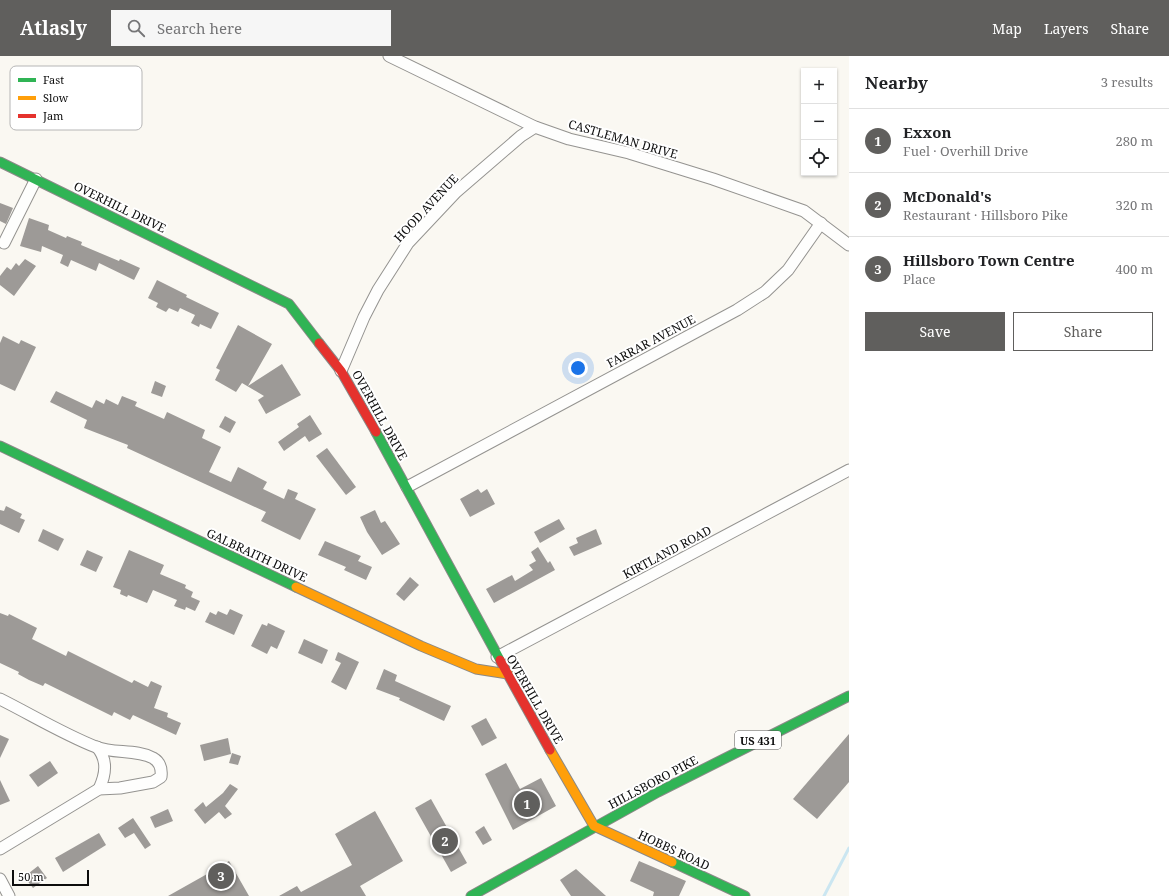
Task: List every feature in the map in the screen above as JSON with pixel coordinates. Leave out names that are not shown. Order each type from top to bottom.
[{"type":"street","name":"CASTLEMAN DRIVE","points":[[389,56],[535,126],[569,139],[629,153],[713,179],[804,211],[821,222],[849,245]]},
{"type":"street","name":"HOOD AVENUE","points":[[341,371],[371,303],[408,243],[456,192],[521,136],[535,126]]},
{"type":"street","name":"OVERHILL DRIVE","points":[[0,162],[289,304],[341,371],[407,487],[497,657],[594,826]]},
{"type":"street","points":[[4,243],[36,179]]},
{"type":"street","name":"FARRAR AVENUE","points":[[407,487],[737,310],[765,292],[788,270],[821,222]]},
{"type":"street","name":"GALBRAITH DRIVE","points":[[0,446],[421,646],[476,669],[508,674]]},
{"type":"street","name":"KIRTLAND ROAD","points":[[497,657],[849,470]]},
{"type":"street","name":"HILLSBORO PIKE","points":[[471,896],[594,826],[768,735],[849,696]]},
{"type":"street","points":[[0,699],[97,747],[148,757],[158,762],[161,771],[161,776],[154,782],[120,788],[99,789],[0,849]]},
{"type":"street","points":[[97,747],[103,754],[105,766],[104,778],[99,789]]},
{"type":"street","name":"HOBBS ROAD","points":[[594,826],[738,895]]},
{"type":"street","points":[[0,879],[8,896]]},
{"type":"building","points":[[0,203],[13,208],[6,224],[0,221]]},
{"type":"building","points":[[29,218],[49,225],[48,230],[66,238],[67,236],[82,242],[81,245],[140,268],[134,280],[99,263],[96,271],[71,260],[68,267],[60,263],[63,255],[42,246],[41,252],[20,246]]},
{"type":"building","points":[[25,259],[36,266],[14,296],[0,285],[0,276],[7,267],[11,270],[16,263],[19,266]]},
{"type":"building","points":[[157,280],[187,295],[186,297],[219,313],[211,329],[200,324],[199,327],[191,323],[195,315],[180,308],[178,312],[169,308],[166,312],[156,307],[158,303],[148,298]]},
{"type":"building","points":[[238,325],[272,344],[248,386],[282,364],[301,395],[266,414],[258,400],[264,396],[242,383],[236,392],[215,380],[220,370],[216,368]]},
{"type":"building","points":[[3,336],[19,344],[21,340],[36,347],[15,391],[0,384],[0,343]]},
{"type":"building","points":[[155,381],[166,386],[162,397],[151,393]]},
{"type":"building","points":[[56,391],[92,408],[96,400],[104,404],[106,399],[118,405],[122,396],[137,402],[135,406],[164,419],[167,412],[205,430],[202,438],[221,447],[209,472],[231,482],[238,467],[267,482],[263,489],[284,499],[288,489],[298,493],[295,499],[316,509],[300,540],[261,521],[266,512],[127,448],[128,445],[84,428],[87,420],[50,402]]},
{"type":"building","points":[[310,415],[322,434],[309,442],[305,436],[284,451],[278,442],[299,427],[297,424]]},
{"type":"building","points":[[225,416],[236,422],[230,433],[219,427]]},
{"type":"building","points":[[327,448],[356,487],[346,495],[316,456]]},
{"type":"building","points":[[478,489],[481,493],[487,489],[495,504],[470,517],[460,499]]},
{"type":"building","points":[[6,506],[22,514],[20,518],[25,520],[19,533],[0,524],[0,510],[4,511]]},
{"type":"building","points":[[375,510],[381,523],[385,521],[400,544],[382,555],[367,532],[360,517]]},
{"type":"building","points":[[559,519],[565,529],[540,543],[534,532]]},
{"type":"building","points":[[43,529],[64,539],[58,551],[38,541]]},
{"type":"building","points":[[596,529],[602,544],[574,556],[569,547],[578,543],[576,538]]},
{"type":"building","points":[[325,541],[361,556],[358,561],[372,567],[366,580],[344,570],[346,567],[318,555]]},
{"type":"building","points":[[538,547],[548,563],[550,561],[555,570],[494,603],[486,589],[512,575],[515,581],[533,570],[529,565],[536,561],[531,552]]},
{"type":"building","points":[[87,550],[103,557],[96,572],[80,565]]},
{"type":"building","points":[[129,550],[164,565],[160,574],[186,585],[185,588],[193,592],[191,597],[200,601],[195,611],[186,607],[185,610],[174,606],[177,600],[153,590],[147,603],[128,595],[127,597],[120,594],[121,590],[113,587]]},
{"type":"building","points":[[410,577],[419,585],[404,601],[396,594]]},
{"type":"building","points":[[230,609],[243,615],[234,635],[205,622],[210,612],[216,615],[218,611],[227,615]]},
{"type":"building","points":[[0,613],[8,616],[9,614],[37,628],[32,639],[66,656],[68,651],[132,683],[134,680],[148,687],[151,681],[162,686],[154,708],[168,713],[167,717],[181,723],[176,735],[133,715],[130,720],[114,712],[112,716],[45,683],[43,686],[29,680],[18,674],[19,672],[0,663]]},
{"type":"building","points":[[268,623],[285,631],[277,649],[271,646],[267,654],[251,646],[262,624],[267,626]]},
{"type":"building","points":[[304,639],[328,650],[322,664],[298,653]]},
{"type":"building","points":[[338,652],[359,662],[346,690],[331,682],[341,663],[335,660]]},
{"type":"building","points":[[384,669],[397,675],[395,681],[451,706],[444,721],[399,700],[400,698],[376,689]]},
{"type":"building","points":[[486,718],[497,738],[482,746],[471,726]]},
{"type":"building","points":[[849,734],[849,782],[817,819],[793,799]]},
{"type":"building","points":[[0,735],[9,739],[0,758]]},
{"type":"building","points":[[228,738],[231,754],[204,761],[200,745]]},
{"type":"building","points":[[232,753],[241,756],[238,765],[229,763]]},
{"type":"building","points":[[50,761],[58,773],[38,787],[29,775]]},
{"type":"building","points":[[506,763],[520,789],[541,778],[556,806],[513,830],[485,774]]},
{"type":"building","points":[[0,780],[10,801],[0,805]]},
{"type":"building","points":[[230,784],[238,789],[225,806],[232,814],[225,819],[219,812],[205,824],[194,810],[203,802],[206,807],[223,793]]},
{"type":"building","points":[[431,799],[467,863],[451,872],[415,808]]},
{"type":"building","points":[[168,809],[173,821],[155,828],[150,817]]},
{"type":"building","points":[[375,811],[403,861],[360,886],[366,896],[279,896],[297,886],[301,892],[352,865],[335,834]]},
{"type":"building","points":[[133,818],[151,845],[145,849],[134,833],[125,838],[118,828]]},
{"type":"building","points":[[484,826],[492,840],[483,845],[475,832]]},
{"type":"building","points":[[99,833],[106,845],[63,872],[55,858]]},
{"type":"building","points":[[229,861],[249,896],[168,896],[216,869]]},
{"type":"building","points":[[639,861],[686,881],[679,896],[653,896],[654,892],[630,881]]},
{"type":"building","points":[[38,866],[47,878],[33,888],[26,879],[31,875],[29,873]]},
{"type":"building","points":[[576,869],[606,896],[571,896],[560,880]]},
{"type":"waterway","points":[[824,896],[849,848]]},
{"type":"traffic: fast","points":[[0,162],[289,304],[319,343]]},
{"type":"traffic: fast","points":[[376,432],[500,660]]},
{"type":"traffic: fast","points":[[0,446],[296,587]]},
{"type":"traffic: fast","points":[[471,896],[658,792],[849,696]]},
{"type":"traffic: fast","points":[[672,862],[745,896]]},
{"type":"traffic: slow","points":[[296,587],[421,646],[476,669],[508,674]]},
{"type":"traffic: slow","points":[[550,750],[594,826],[672,862]]},
{"type":"traffic: jam","points":[[319,343],[341,371],[376,432]]},
{"type":"traffic: jam","points":[[500,660],[550,750]]},
{"type":"place","name":"Exxon","points":[[527,804]]},
{"type":"place","name":"McDonald's","points":[[445,841]]},
{"type":"place","name":"Hillsboro Town Centre","points":[[221,876]]}]
